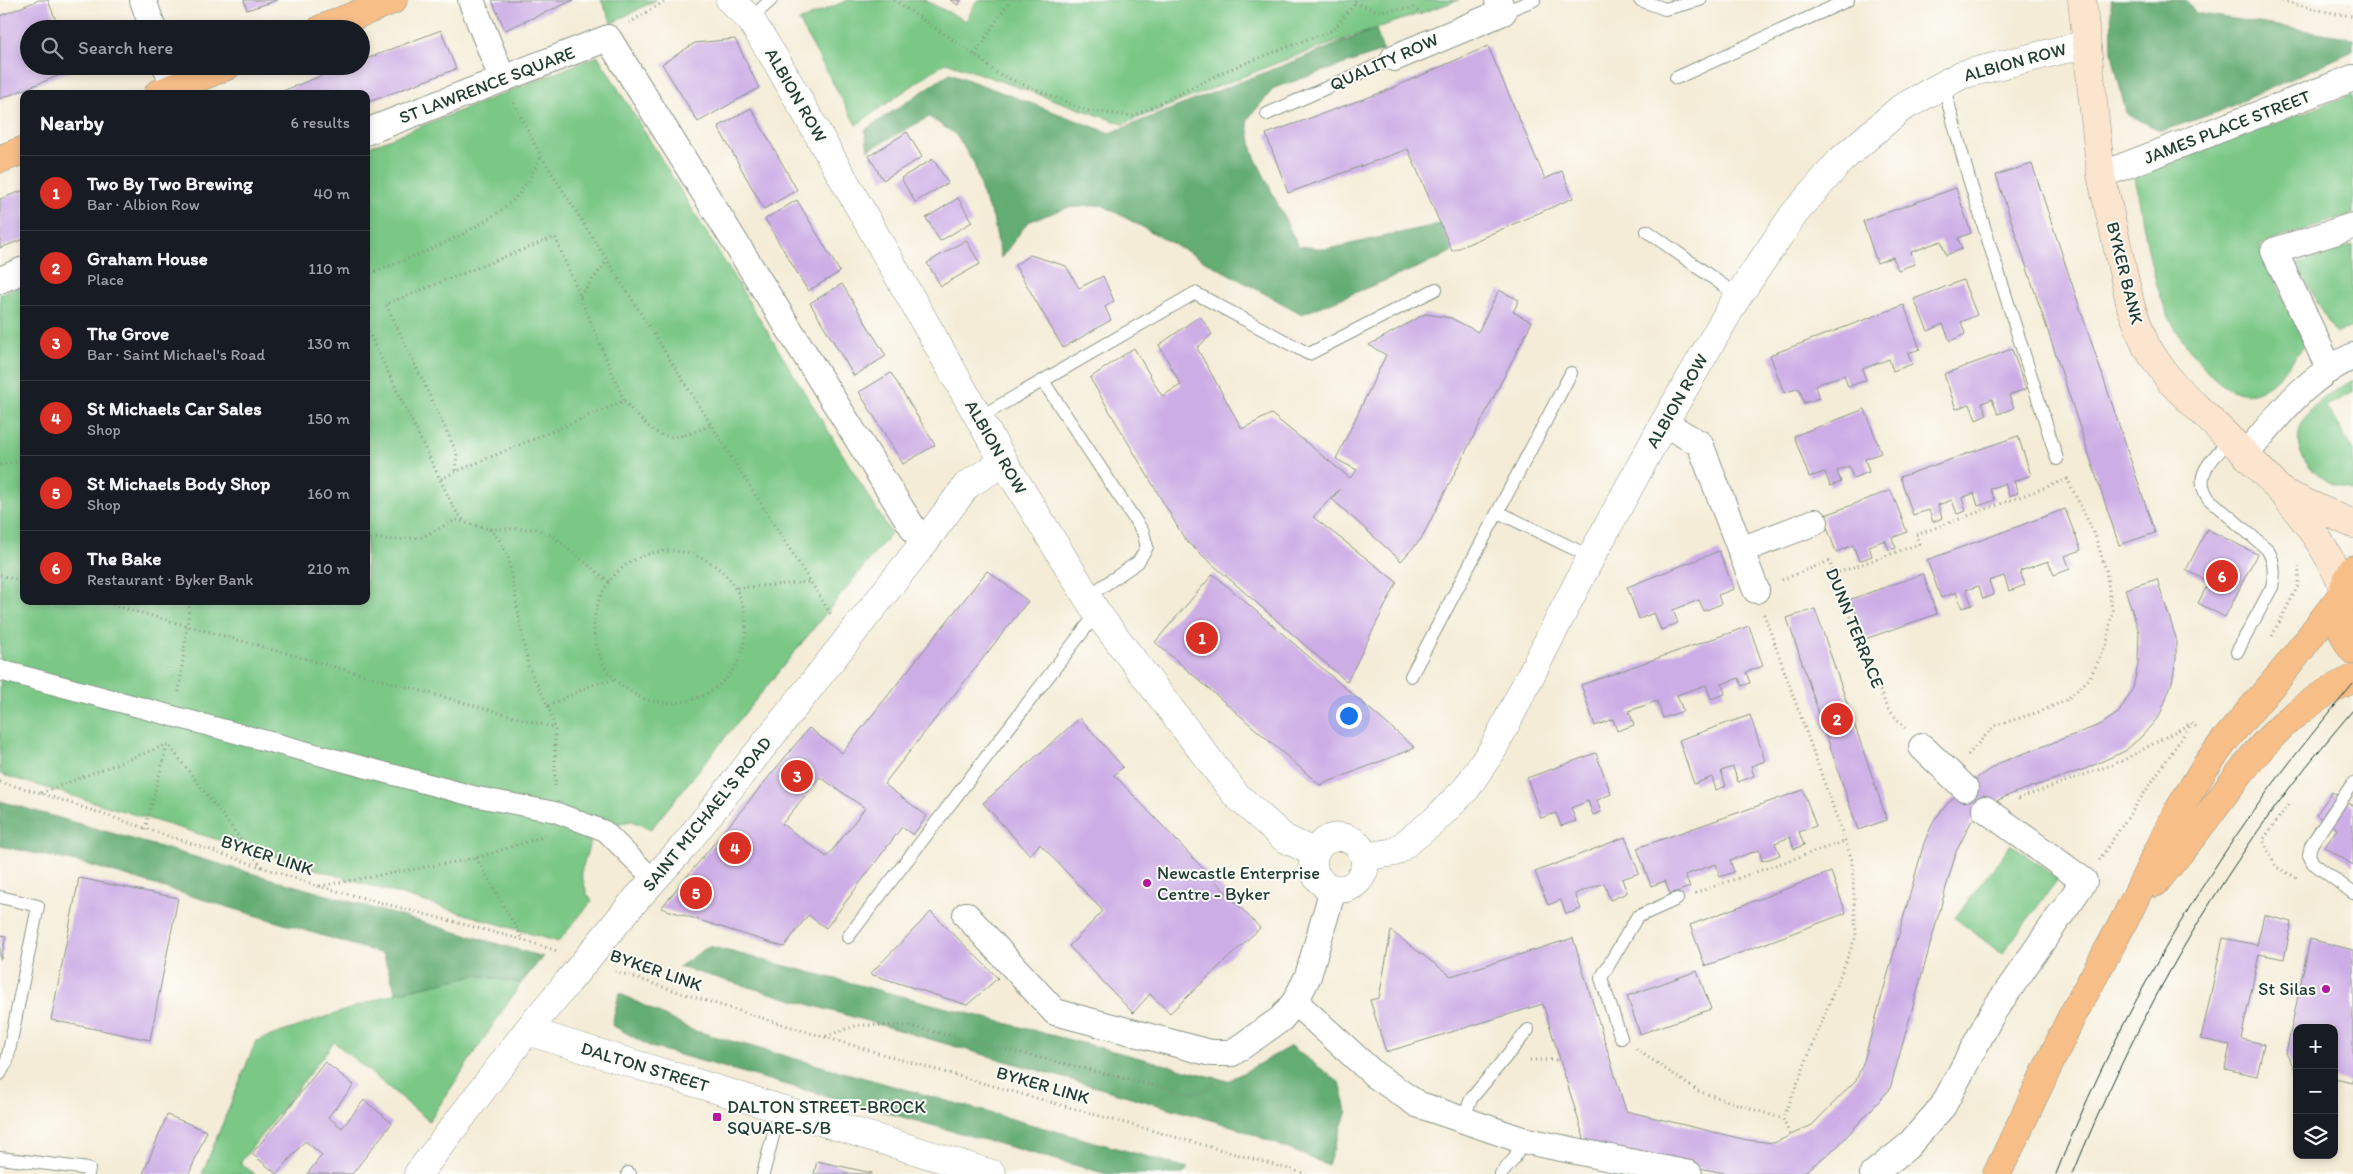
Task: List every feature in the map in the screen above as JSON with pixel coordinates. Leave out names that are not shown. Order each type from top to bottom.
[{"type":"main road","points":[[343,20],[393,0]]},
{"type":"main road","name":"BYKER BANK","points":[[2082,0],[2101,175],[2131,307],[2146,346],[2170,381],[2283,492],[2346,584]]},
{"type":"main road","points":[[166,82],[193,75]]},
{"type":"main road","points":[[0,159],[20,152]]},
{"type":"main road","name":"BYKER BANK","points":[[2283,492],[2353,524]]},
{"type":"main road","points":[[2346,584],[2339,609],[2343,634],[2353,650]]},
{"type":"main road","points":[[1997,1174],[2072,1018],[2125,919],[2175,816],[2205,767],[2346,584]]},
{"type":"main road","points":[[2125,919],[2198,830],[2239,772],[2278,729],[2316,697],[2353,679]]},
{"type":"street","points":[[143,0],[150,20]]},
{"type":"street","points":[[471,0],[502,78]]},
{"type":"street","name":"ALBION ROW","points":[[730,0],[750,19],[777,62],[978,418],[1092,605],[1236,795],[1284,838],[1314,853]]},
{"type":"street","name":"QUALITY ROW","points":[[1394,58],[1515,4]]},
{"type":"street","name":"ST LAWRENCE SQUARE","points":[[370,130],[608,38],[923,544]]},
{"type":"street","name":"ALBION ROW","points":[[1364,857],[1395,852],[1434,821],[1466,789],[1493,749],[1591,557],[1664,423],[1738,296],[1794,214],[1840,160],[1900,109],[1961,75],[2086,44]]},
{"type":"street","name":"JAMES PLACE STREET","points":[[2101,175],[2353,78]]},
{"type":"street","points":[[2329,368],[2274,251],[2353,226]]},
{"type":"street","points":[[0,280],[20,272]]},
{"type":"street","points":[[2237,447],[2329,368],[2353,356]]},
{"type":"street","points":[[1664,423],[1700,444],[1756,590]]},
{"type":"street","name":"SAINT MICHAEL'S ROAD","points":[[418,1174],[526,1031],[631,905],[684,846],[923,544],[966,486],[1004,462]]},
{"type":"street","points":[[1740,550],[1815,522]]},
{"type":"street","points":[[0,670],[174,718],[473,796],[555,812],[605,831],[654,880]]},
{"type":"street","points":[[1922,747],[1958,781]]},
{"type":"street","points":[[1873,1174],[1907,1147],[1943,1106],[1993,1012],[2084,881],[1990,812]]},
{"type":"street","points":[[1341,837],[1356,843],[1364,857],[1365,866],[1358,882],[1350,887],[1333,889],[1326,886],[1315,875],[1314,853],[1325,840],[1341,837]]},
{"type":"street","points":[[966,915],[1055,1012],[1210,1053],[1232,1053],[1281,1019],[1295,1002],[1308,976],[1333,889]]},
{"type":"street","points":[[1295,1002],[1375,1075],[1397,1092],[1417,1104],[1462,1120],[1518,1149],[1689,1174]]},
{"type":"street","name":"DALTON STREET","points":[[526,1031],[992,1174]]},
{"type":"lane","points":[[750,19],[771,0]]},
{"type":"lane","points":[[1640,0],[1665,8],[1700,0]]},
{"type":"lane","points":[[1676,78],[1848,0]]},
{"type":"lane","name":"QUALITY ROW","points":[[1267,114],[1394,58]]},
{"type":"lane","points":[[1943,84],[1970,179],[2057,459]]},
{"type":"lane","points":[[1647,231],[1738,296]]},
{"type":"lane","points":[[978,418],[1195,293],[1309,354],[1436,289]]},
{"type":"lane","points":[[1411,676],[1571,373]]},
{"type":"lane","points":[[848,937],[1092,605],[1138,562],[1148,547],[1143,532],[1043,381]]},
{"type":"lane","points":[[2237,447],[2205,470],[2202,484],[2204,492],[2209,499],[2267,549],[2271,556],[2274,577],[2272,587],[2237,652]]},
{"type":"lane","points":[[1498,512],[1591,557]]},
{"type":"lane","points":[[2353,783],[2311,845],[2309,855],[2313,863],[2353,893]]},
{"type":"lane","points":[[0,897],[38,906],[0,1074]]},
{"type":"lane","points":[[1621,1038],[1602,978],[1637,917],[1677,899]]},
{"type":"lane","points":[[1462,1120],[1471,1099],[1528,1030]]},
{"type":"lane","points":[[763,1174],[780,1109]]},
{"type":"lane","points":[[1501,1174],[1518,1149]]},
{"type":"lane","points":[[0,1158],[89,1169],[88,1174]]},
{"type":"path","points":[[632,20],[667,0]]},
{"type":"path","points":[[894,0],[975,55],[998,74],[1088,111],[1133,116],[1230,69],[1333,30],[1355,2],[1379,12],[1414,8],[1448,34]]},
{"type":"path","points":[[975,55],[1010,0]]},
{"type":"path","points":[[2277,0],[2353,16]]},
{"type":"path","points":[[502,78],[541,156],[847,640]]},
{"type":"path","points":[[370,273],[420,253],[484,222],[513,201],[527,183],[541,156]]},
{"type":"path","points":[[455,472],[457,453],[386,304],[555,237],[624,401],[650,429],[672,438],[687,436],[711,425]]},
{"type":"path","points":[[580,296],[607,261]]},
{"type":"path","points":[[370,335],[456,510],[465,522]]},
{"type":"path","points":[[441,479],[624,401]]},
{"type":"path","points":[[1958,781],[1994,726],[2042,711],[2066,700],[2089,678],[2107,644],[2112,610],[2106,570],[2094,535],[2057,459]]},
{"type":"path","points":[[0,465],[20,461]]},
{"type":"path","points":[[1834,574],[1919,544],[1916,535],[2068,480]]},
{"type":"path","points":[[370,538],[393,540],[422,537],[456,520],[489,528],[538,529],[554,537],[609,582]]},
{"type":"path","points":[[318,886],[476,858],[545,836],[555,812],[555,728],[548,706],[528,666],[508,557],[499,539],[489,528]]},
{"type":"path","points":[[680,551],[698,555],[713,563],[736,588],[744,604],[747,623],[746,642],[738,664],[726,680],[711,692],[695,700],[676,704],[653,702],[626,690],[614,680],[603,665],[595,643],[593,627],[597,604],[609,582],[631,561],[655,552],[680,551]]},
{"type":"path","name":"DUNN TERRACE","points":[[1756,590],[1829,561],[1887,708],[1922,747]]},
{"type":"path","points":[[0,575],[20,581]]},
{"type":"path","points":[[736,588],[811,582]]},
{"type":"path","points":[[1756,590],[1852,860],[1856,936],[1783,1119],[1791,1137]]},
{"type":"path","points":[[113,605],[555,728]]},
{"type":"path","points":[[145,829],[174,718],[190,605]]},
{"type":"path","points":[[548,706],[592,685],[614,680]]},
{"type":"path","points":[[1990,812],[2122,761],[2191,723],[2084,881]]},
{"type":"path","points":[[40,793],[168,744]]},
{"type":"path","points":[[168,744],[263,868]]},
{"type":"path","name":"BYKER LINK","points":[[0,782],[40,793],[318,886],[523,940],[560,952]]},
{"type":"path","points":[[1677,899],[1845,841]]},
{"type":"path","points":[[476,858],[523,940]]},
{"type":"path","name":"BYKER LINK","points":[[614,970],[705,1001],[1306,1174]]},
{"type":"path","points":[[825,1036],[858,1025],[910,1026],[1192,1095],[1203,1094],[1213,1087],[1232,1053]]},
{"type":"path","points":[[1621,1038],[1698,1092],[1783,1119]]},
{"type":"green space","points":[[601,0],[656,0],[612,23]]},
{"type":"green space","points":[[848,0],[924,0],[966,21],[977,0],[1459,0],[1290,58],[1123,124],[946,62],[856,125],[799,21]]},
{"type":"green space","points":[[2111,0],[2186,0],[2196,13],[2353,38],[2353,51],[2218,112],[2161,131],[2126,113],[2112,53]]},
{"type":"green space","points":[[1376,29],[1383,51],[1274,88],[1247,120],[1253,153],[1298,246],[1328,249],[1440,224],[1452,251],[1436,260],[1302,314],[1102,205],[1066,208],[1028,222],[1001,258],[993,218],[983,197],[974,163],[955,134],[929,117],[868,150],[865,130],[950,73],[1110,133]]},
{"type":"green space","points":[[598,56],[891,533],[651,829],[632,821],[614,824],[591,840],[581,872],[587,894],[592,901],[558,942],[0,774],[0,294],[20,286],[20,605],[370,605],[370,146]]},
{"type":"green space","points":[[2353,94],[2353,214],[2259,245],[2305,345],[2283,372],[2263,389],[2250,393],[2232,390],[2212,376],[2183,340],[2169,317],[2162,301],[2152,266],[2135,177]]},
{"type":"green space","points":[[2353,245],[2353,327],[2335,333],[2296,264]]},
{"type":"green space","points":[[2353,380],[2353,392],[2326,406],[2353,451],[2353,490],[2338,486],[2312,470],[2304,459],[2299,447],[2299,434],[2304,420],[2318,402]]},
{"type":"green space","points":[[0,801],[543,957],[521,983],[475,975],[396,993],[383,954],[86,864],[0,846]]},
{"type":"green space","points":[[2011,844],[2058,879],[2002,954],[1955,918]]},
{"type":"green space","points":[[709,946],[1228,1081],[1291,1046],[1340,1083],[1347,1111],[1328,1165],[1235,1127],[679,967]]},
{"type":"green space","points":[[475,975],[521,983],[429,1121],[334,1042],[240,1163],[255,1174],[202,1174],[256,1041],[396,993]]},
{"type":"green space","points":[[619,993],[692,1030],[1188,1168],[1183,1174],[1107,1174],[651,1047],[612,1025]]},
{"type":"building","points":[[39,0],[48,0],[56,20],[20,20],[20,75],[60,75],[0,99],[0,16]]},
{"type":"building","points":[[244,0],[278,0],[247,10]]},
{"type":"building","points":[[492,0],[574,0],[505,30]]},
{"type":"building","points":[[950,0],[961,0],[958,5]]},
{"type":"building","points":[[441,30],[456,69],[370,101],[370,90],[285,90],[323,75],[370,75],[370,58]]},
{"type":"building","points":[[735,39],[759,88],[698,122],[662,64],[695,43]]},
{"type":"building","points":[[1488,46],[1545,179],[1562,171],[1573,198],[1452,251],[1408,149],[1288,193],[1266,134],[1383,92]]},
{"type":"building","points":[[751,108],[797,190],[764,209],[718,127]]},
{"type":"building","points":[[907,132],[922,157],[883,180],[869,156]]},
{"type":"building","points":[[933,159],[948,183],[915,202],[901,178]]},
{"type":"building","points":[[2032,164],[2155,533],[2119,545],[1996,175]]},
{"type":"building","points":[[1956,188],[1971,233],[1958,238],[1962,249],[1946,255],[1941,241],[1911,252],[1915,264],[1898,270],[1893,257],[1877,263],[1863,221]]},
{"type":"building","points":[[20,192],[20,240],[0,248],[0,199]]},
{"type":"building","points":[[958,198],[972,222],[940,241],[926,218]]},
{"type":"building","points":[[797,200],[840,272],[808,291],[765,219]]},
{"type":"building","points":[[966,240],[980,264],[941,286],[927,263]]},
{"type":"building","points":[[1030,255],[1066,266],[1079,288],[1103,276],[1114,301],[1105,307],[1111,320],[1063,348],[1015,265]]},
{"type":"building","points":[[1963,280],[1977,315],[1961,322],[1965,334],[1950,341],[1943,324],[1928,331],[1914,299]]},
{"type":"building","points":[[842,284],[886,356],[854,376],[810,303]]},
{"type":"building","points":[[1499,290],[1519,300],[1513,312],[1532,322],[1421,539],[1401,561],[1332,499],[1340,489],[1313,517],[1397,582],[1347,682],[1186,541],[1090,378],[1134,348],[1162,396],[1181,385],[1159,345],[1200,316],[1212,334],[1197,348],[1242,429],[1271,414],[1350,478],[1357,470],[1336,459],[1386,355],[1369,345],[1425,314],[1451,318],[1478,332]]},
{"type":"building","points":[[1904,305],[1920,349],[1908,353],[1912,364],[1893,371],[1889,359],[1862,369],[1866,380],[1848,387],[1844,375],[1826,381],[1815,386],[1819,398],[1804,403],[1799,388],[1784,393],[1770,355]]},
{"type":"building","points":[[2012,349],[2026,389],[2009,395],[2014,408],[1998,414],[1992,399],[1982,403],[1987,415],[1976,420],[1970,404],[1956,409],[1944,374]]},
{"type":"building","points":[[891,373],[935,445],[903,464],[859,392]]},
{"type":"building","points":[[1865,409],[1881,453],[1865,459],[1869,472],[1853,478],[1849,466],[1837,471],[1841,482],[1830,486],[1825,472],[1809,477],[1794,436]]},
{"type":"building","points":[[2018,436],[2031,475],[2014,481],[2018,493],[2009,496],[2005,483],[1990,489],[1995,500],[1987,503],[1978,506],[1974,493],[1962,498],[1966,511],[1957,514],[1952,500],[1938,505],[1942,518],[1933,522],[1929,510],[1913,515],[1900,477]]},
{"type":"building","points":[[1891,490],[1907,532],[1892,538],[1896,548],[1889,550],[1885,540],[1869,546],[1872,556],[1859,561],[1853,545],[1836,552],[1823,516]]},
{"type":"building","points":[[2065,509],[2081,550],[2065,556],[2070,569],[2054,575],[2048,561],[2020,571],[2025,585],[2009,591],[2004,576],[1989,581],[1994,595],[1983,599],[1979,586],[1966,590],[1972,605],[1962,608],[1956,592],[1941,598],[1927,560]]},
{"type":"building","points":[[2207,529],[2257,554],[2225,617],[2198,603],[2209,582],[2186,570]]},
{"type":"building","points":[[1719,551],[1734,589],[1718,595],[1721,604],[1704,611],[1699,600],[1673,610],[1678,623],[1661,630],[1654,613],[1639,619],[1627,587]]},
{"type":"building","points":[[987,571],[1028,601],[884,784],[927,816],[913,835],[902,827],[826,928],[808,915],[784,947],[661,908],[809,728],[842,753]],"holes":[[[820,777],[865,808],[827,857],[782,824]]]},
{"type":"building","points":[[1213,574],[1415,748],[1320,785],[1155,642]]},
{"type":"building","points":[[1923,574],[1937,614],[1865,639],[1851,599]]},
{"type":"building","points":[[2157,579],[2176,638],[2176,658],[2172,682],[2160,715],[2142,736],[2125,751],[2085,769],[2014,793],[1992,803],[1972,820],[1956,852],[1890,1089],[1838,1146],[1806,1171],[1798,1174],[1729,1174],[1586,1145],[1543,1004],[1386,1052],[1370,1000],[1379,998],[1391,931],[1451,976],[1573,938],[1626,1111],[1747,1140],[1774,1143],[1812,1125],[1856,1080],[1864,1061],[1924,843],[1934,820],[1949,802],[1974,780],[1999,763],[2102,724],[2119,712],[2133,688],[2138,664],[2139,632],[2125,589]]},
{"type":"building","points":[[1815,609],[1887,820],[1858,830],[1787,618]]},
{"type":"building","points":[[1749,626],[1763,666],[1746,672],[1750,683],[1742,686],[1739,678],[1722,684],[1725,694],[1711,699],[1706,685],[1677,695],[1683,711],[1663,718],[1657,701],[1629,711],[1634,725],[1617,731],[1613,719],[1595,726],[1581,685]]},
{"type":"building","points":[[1750,715],[1765,761],[1751,766],[1754,776],[1738,782],[1733,767],[1721,771],[1726,786],[1716,790],[1712,777],[1694,784],[1679,740]]},
{"type":"building","name":"Newcastle Enterprise Centre - Byker","points":[[1080,718],[1123,767],[1114,775],[1260,928],[1170,1013],[1150,994],[1133,1013],[1069,946],[1103,911],[1040,844],[1030,855],[983,803]]},
{"type":"building","points":[[1596,753],[1611,794],[1597,800],[1601,812],[1593,815],[1588,801],[1571,808],[1576,821],[1561,826],[1556,813],[1541,818],[1527,778]]},
{"type":"building","points":[[1803,790],[1816,826],[1799,832],[1804,845],[1794,849],[1790,837],[1775,843],[1780,855],[1762,861],[1759,850],[1730,860],[1734,872],[1720,877],[1716,864],[1685,875],[1690,887],[1670,894],[1665,881],[1651,886],[1637,848]]},
{"type":"building","points":[[2332,792],[2353,806],[2353,865],[2325,847],[2337,829],[2316,815]]},
{"type":"building","points":[[1625,837],[1639,873],[1622,879],[1627,893],[1610,900],[1604,883],[1575,894],[1581,909],[1566,914],[1561,900],[1548,905],[1535,872]]},
{"type":"building","points":[[1831,872],[1846,913],[1705,966],[1690,925]]},
{"type":"building","points":[[79,878],[178,898],[150,1040],[51,1020]]},
{"type":"building","points":[[931,912],[998,978],[967,1005],[870,974]]},
{"type":"building","points":[[2264,915],[2292,922],[2284,959],[2259,954],[2241,1039],[2264,1044],[2257,1076],[2225,1069],[2230,1045],[2201,1039],[2223,938],[2257,945]]},
{"type":"building","points":[[0,935],[6,936],[1,959],[0,959]]},
{"type":"building","name":"St Silas","points":[[2310,939],[2353,950],[2353,1082],[2338,1079],[2338,1024],[2293,1024],[2293,1066],[2286,1053]]},
{"type":"building","points":[[1697,971],[1711,1009],[1640,1034],[1627,996]]},
{"type":"building","points":[[325,1062],[354,1085],[328,1117],[342,1128],[364,1100],[392,1123],[352,1174],[307,1174],[322,1155],[305,1141],[277,1174],[252,1154]]},
{"type":"building","points":[[167,1115],[207,1131],[189,1174],[143,1174]]},
{"type":"building","points":[[817,1161],[872,1173],[872,1174],[814,1174]]},
{"type":"tram line","points":[[2056,1174],[2100,1072],[2178,926],[2207,879],[2270,788],[2353,684]]},
{"type":"tram line","points":[[2073,1174],[2094,1123],[2142,1022],[2197,924],[2258,831],[2299,776],[2353,710]]},
{"type":"place","name":"The Bake","points":[[2222,576]]},
{"type":"place","name":"Two By Two Brewing","points":[[1202,638]]},
{"type":"place","name":"Graham House","points":[[1837,719]]},
{"type":"place","name":"The Grove","points":[[797,776]]},
{"type":"place","name":"St Michaels Car Sales","points":[[735,848]]},
{"type":"place","name":"Newcastle Enterprise Centre - Byker","points":[[1147,883]]},
{"type":"place","name":"St Michaels Body Shop","points":[[696,893]]},
{"type":"place","name":"St Silas","points":[[2326,989]]},
{"type":"place","name":"DALTON STREET-BROCK SQUARE-S/B","points":[[717,1117]]}]
